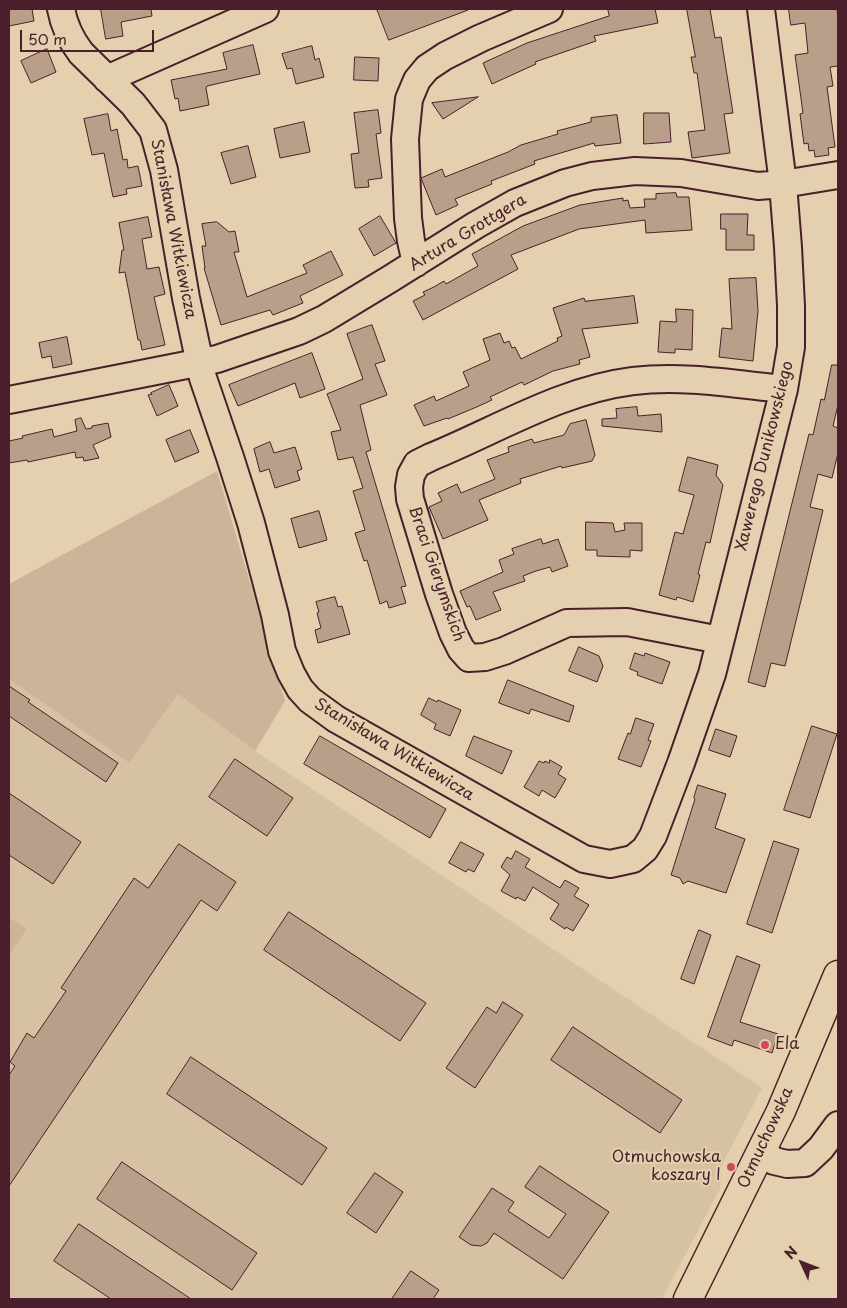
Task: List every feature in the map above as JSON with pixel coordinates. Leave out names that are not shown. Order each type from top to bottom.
[{"type":"main road","name":"Otmuchowska","points":[[688,1299],[781,1111],[838,975]]},
{"type":"street","name":"Stanisława Witkiewicza","points":[[61,9],[74,45],[133,104],[154,130],[164,170],[186,298],[203,378],[251,523],[282,650],[300,689],[310,700],[336,719],[474,798],[584,860],[610,864]]},
{"type":"street","points":[[107,79],[265,9]]},
{"type":"street","points":[[416,263],[408,218],[405,139],[409,99],[417,80],[427,68],[444,56],[549,9]]},
{"type":"street","name":"Xawerego Dunikowskiego","points":[[610,864],[632,859],[645,850],[653,836],[712,674],[784,390],[791,347],[791,306],[783,184],[761,9]]},
{"type":"street","name":"Artura Grottgera","points":[[199,362],[248,349],[299,331],[324,319],[476,225],[515,203],[565,183],[592,176],[636,171],[681,173],[758,186],[838,175]]},
{"type":"street","points":[[9,400],[199,362]]},
{"type":"street","name":"Braci Gierymskich","points":[[720,640],[627,622],[567,623],[485,657],[469,658],[461,649],[453,633],[438,594],[413,512],[409,487],[411,475],[416,464],[431,457],[557,401],[600,388],[633,381],[678,379],[706,380],[784,390]]},
{"type":"street","points":[[762,1151],[774,1161],[787,1164],[805,1162],[821,1148],[838,1125]]},
{"type":"shaded area","points":[[217,471],[285,701],[255,751],[178,694],[129,763],[9,679],[9,584]]},
{"type":"shaded area","points":[[9,679],[129,763],[178,694],[255,751],[762,1088],[721,1167],[720,1189],[662,1299],[9,1299],[9,956],[27,929],[9,917]]},
{"type":"shaded area","points":[[9,917],[27,929],[9,956]]},
{"type":"building","points":[[9,9],[32,9],[34,21],[9,26]]},
{"type":"building","points":[[101,9],[151,9],[152,16],[121,22],[123,36],[106,39]]},
{"type":"building","points":[[377,9],[468,9],[468,10],[389,40]]},
{"type":"building","points":[[608,9],[655,9],[658,23],[594,36],[596,41],[535,62],[536,64],[492,84],[483,63],[527,43],[609,16]]},
{"type":"building","points":[[687,9],[710,9],[715,38],[721,37],[733,113],[724,114],[730,153],[692,158],[688,132],[705,130],[697,73],[694,73],[691,57],[695,57]]},
{"type":"building","points":[[789,9],[837,9],[838,66],[830,67],[833,86],[827,87],[835,147],[828,148],[829,155],[815,157],[814,150],[809,151],[808,143],[804,144],[800,114],[803,113],[795,55],[808,53],[805,23],[791,25]]},
{"type":"building","points":[[253,45],[260,74],[207,86],[209,105],[180,111],[178,98],[175,99],[171,80],[227,69],[223,53]]},
{"type":"building","points":[[312,46],[315,60],[319,58],[324,77],[296,84],[292,68],[287,69],[282,54]]},
{"type":"building","points":[[47,49],[56,72],[31,83],[21,61]]},
{"type":"building","points":[[355,57],[379,58],[378,81],[354,80]]},
{"type":"building","points":[[478,97],[443,119],[432,103]]},
{"type":"building","points":[[378,110],[381,133],[376,134],[382,178],[368,180],[369,187],[355,188],[351,154],[359,153],[354,113]]},
{"type":"building","points":[[644,113],[669,113],[671,142],[644,144]]},
{"type":"building","points":[[108,114],[111,131],[117,129],[123,160],[127,159],[128,168],[138,166],[142,186],[126,189],[127,194],[113,197],[104,153],[92,155],[84,119]]},
{"type":"building","points":[[617,115],[621,143],[595,146],[594,143],[534,161],[535,164],[491,181],[492,184],[455,199],[458,205],[436,215],[421,178],[442,169],[445,177],[521,145],[558,134],[557,131],[591,122],[591,118]]},
{"type":"building","points":[[304,122],[310,152],[280,158],[274,129]]},
{"type":"building","points":[[248,146],[256,177],[231,184],[221,153]]},
{"type":"building","points":[[676,193],[677,197],[689,197],[692,230],[646,233],[645,220],[579,229],[511,255],[518,269],[423,320],[413,301],[425,295],[423,292],[444,281],[446,284],[478,266],[472,254],[523,226],[580,205],[623,198],[623,201],[628,200],[630,208],[645,207],[644,199],[656,199],[656,194]]},
{"type":"building","points":[[721,214],[748,214],[747,235],[754,235],[754,250],[726,250],[726,229],[721,229]]},
{"type":"building","points":[[380,216],[396,243],[374,256],[359,229]]},
{"type":"building","points":[[148,217],[152,237],[142,239],[147,269],[159,267],[165,294],[154,297],[165,345],[142,350],[140,340],[138,340],[125,272],[119,273],[122,250],[124,250],[119,223]]},
{"type":"building","points":[[217,222],[229,232],[235,231],[239,252],[234,252],[247,297],[307,273],[303,265],[331,251],[343,275],[300,296],[303,303],[273,315],[270,310],[221,325],[204,268],[202,246],[206,246],[202,224]]},
{"type":"building","points":[[756,278],[758,311],[753,361],[719,357],[722,328],[732,329],[729,279]]},
{"type":"building","points":[[634,296],[638,323],[582,329],[590,357],[579,360],[580,364],[553,371],[524,385],[522,382],[490,397],[492,400],[479,406],[448,419],[424,426],[414,405],[434,396],[436,401],[469,386],[463,372],[490,360],[483,339],[500,333],[504,343],[509,341],[512,348],[515,347],[521,359],[558,341],[557,338],[562,336],[553,308],[584,298],[585,301]]},
{"type":"building","points":[[676,309],[693,310],[692,350],[675,349],[675,353],[658,352],[660,321],[676,322]]},
{"type":"building","points":[[372,325],[385,361],[375,364],[387,395],[360,405],[371,450],[366,452],[406,586],[401,587],[406,603],[389,608],[387,601],[380,604],[367,560],[364,561],[355,533],[365,530],[353,491],[363,488],[353,457],[338,460],[331,432],[341,430],[327,394],[363,379],[347,334]]},
{"type":"building","points":[[67,337],[72,364],[53,368],[51,356],[42,358],[39,343]]},
{"type":"building","points":[[312,353],[325,389],[300,398],[295,383],[238,406],[229,385]]},
{"type":"building","points":[[832,365],[838,365],[838,405],[833,426],[838,428],[838,453],[832,478],[818,474],[810,507],[823,510],[785,666],[771,663],[765,687],[748,682],[809,434],[813,435],[821,399],[824,400]]},
{"type":"building","points":[[169,385],[178,406],[157,416],[148,395]]},
{"type":"building","points":[[637,407],[638,416],[661,414],[662,432],[602,426],[602,419],[617,418],[616,409]]},
{"type":"building","points":[[81,418],[86,429],[108,423],[111,437],[93,445],[99,458],[84,461],[83,457],[76,458],[75,452],[28,462],[27,460],[9,463],[9,441],[52,429],[54,437],[77,431],[75,420]]},
{"type":"building","points":[[586,420],[595,455],[592,461],[562,468],[561,466],[520,479],[521,483],[479,500],[488,520],[443,539],[429,507],[442,501],[438,493],[457,484],[461,493],[495,479],[487,460],[509,452],[508,447],[532,439],[534,443],[564,435],[570,424]]},
{"type":"building","points":[[190,430],[199,452],[175,462],[166,440]]},
{"type":"building","points":[[270,442],[274,453],[295,447],[302,469],[297,471],[300,480],[275,488],[269,469],[260,472],[254,449]]},
{"type":"building","points":[[688,457],[718,465],[716,475],[723,485],[710,543],[706,542],[693,602],[677,597],[676,600],[659,595],[675,532],[683,534],[694,495],[679,491]]},
{"type":"building","points":[[319,511],[327,540],[299,548],[291,519]]},
{"type":"building","points":[[586,522],[613,523],[615,532],[625,530],[624,523],[642,523],[642,551],[630,550],[630,557],[597,556],[597,550],[586,550]]},
{"type":"building","points":[[541,539],[543,544],[558,539],[568,566],[552,572],[550,567],[536,571],[523,576],[525,581],[493,592],[501,610],[476,620],[470,606],[467,607],[460,591],[503,572],[499,560],[514,554],[512,549]]},
{"type":"building","points":[[335,597],[338,607],[342,606],[350,634],[318,643],[315,630],[321,628],[316,602]]},
{"type":"building","points":[[579,647],[599,656],[603,666],[597,682],[569,671]]},
{"type":"building","points":[[635,653],[644,656],[645,653],[670,662],[662,684],[637,675],[638,672],[630,669]]},
{"type":"building","points":[[508,680],[574,706],[569,722],[531,709],[529,714],[499,703]]},
{"type":"building","points":[[9,686],[30,700],[28,702],[118,763],[106,782],[9,716]]},
{"type":"building","points":[[429,698],[461,710],[450,736],[434,729],[436,724],[421,715]]},
{"type":"building","points":[[636,718],[654,724],[648,740],[651,741],[641,767],[618,759]]},
{"type":"building","points":[[812,726],[837,734],[810,818],[784,810]]},
{"type":"building","points":[[716,729],[737,736],[730,757],[709,750]]},
{"type":"building","points":[[320,736],[446,809],[430,838],[304,764]]},
{"type":"building","points":[[474,736],[512,751],[502,774],[466,756]]},
{"type":"building","points":[[235,759],[293,798],[267,836],[209,797]]},
{"type":"building","points":[[550,760],[562,767],[558,774],[566,779],[555,798],[542,790],[539,796],[524,787],[539,761],[549,763]]},
{"type":"building","points":[[698,785],[726,794],[715,828],[745,839],[726,893],[688,881],[683,884],[680,878],[671,875]]},
{"type":"building","points":[[9,793],[81,842],[53,884],[9,855]]},
{"type":"building","points":[[774,841],[799,849],[772,933],[747,924]]},
{"type":"building","points":[[461,842],[484,854],[474,872],[468,869],[466,872],[449,863]]},
{"type":"building","points":[[179,844],[236,882],[217,911],[201,900],[9,1186],[9,1075],[15,1066],[10,1062],[27,1033],[34,1038],[66,991],[61,988],[134,878],[148,888]]},
{"type":"building","points":[[516,851],[530,859],[525,867],[560,888],[565,880],[579,888],[574,896],[589,905],[573,931],[566,927],[565,929],[550,919],[559,904],[533,887],[525,901],[517,897],[516,899],[501,891],[510,875],[501,867],[507,857],[511,859]]},
{"type":"building","points":[[289,912],[426,1003],[400,1041],[264,950]]},
{"type":"building","points":[[699,930],[711,935],[694,984],[681,979]]},
{"type":"building","points":[[737,956],[760,965],[740,1022],[778,1034],[772,1053],[734,1040],[732,1046],[708,1037]]},
{"type":"building","points":[[503,1002],[523,1015],[475,1088],[446,1068],[487,1007],[496,1013]]},
{"type":"building","points":[[573,1027],[682,1100],[660,1133],[551,1060]]},
{"type":"building","points":[[191,1057],[327,1148],[302,1185],[167,1094]]},
{"type":"building","points":[[122,1162],[257,1253],[232,1290],[97,1199]]},
{"type":"building","points":[[540,1166],[609,1212],[563,1279],[494,1233],[487,1243],[481,1246],[471,1245],[459,1237],[492,1188],[514,1202],[508,1211],[549,1238],[566,1214],[525,1187]]},
{"type":"building","points":[[375,1173],[403,1192],[376,1233],[347,1213]]},
{"type":"building","points":[[79,1224],[191,1299],[111,1299],[54,1261]]},
{"type":"building","points":[[411,1271],[439,1290],[433,1299],[392,1299]]},
{"type":"place","name":"Ela","points":[[765,1045]]},
{"type":"place","name":"Otmuchowska koszary I","points":[[731,1167]]}]
